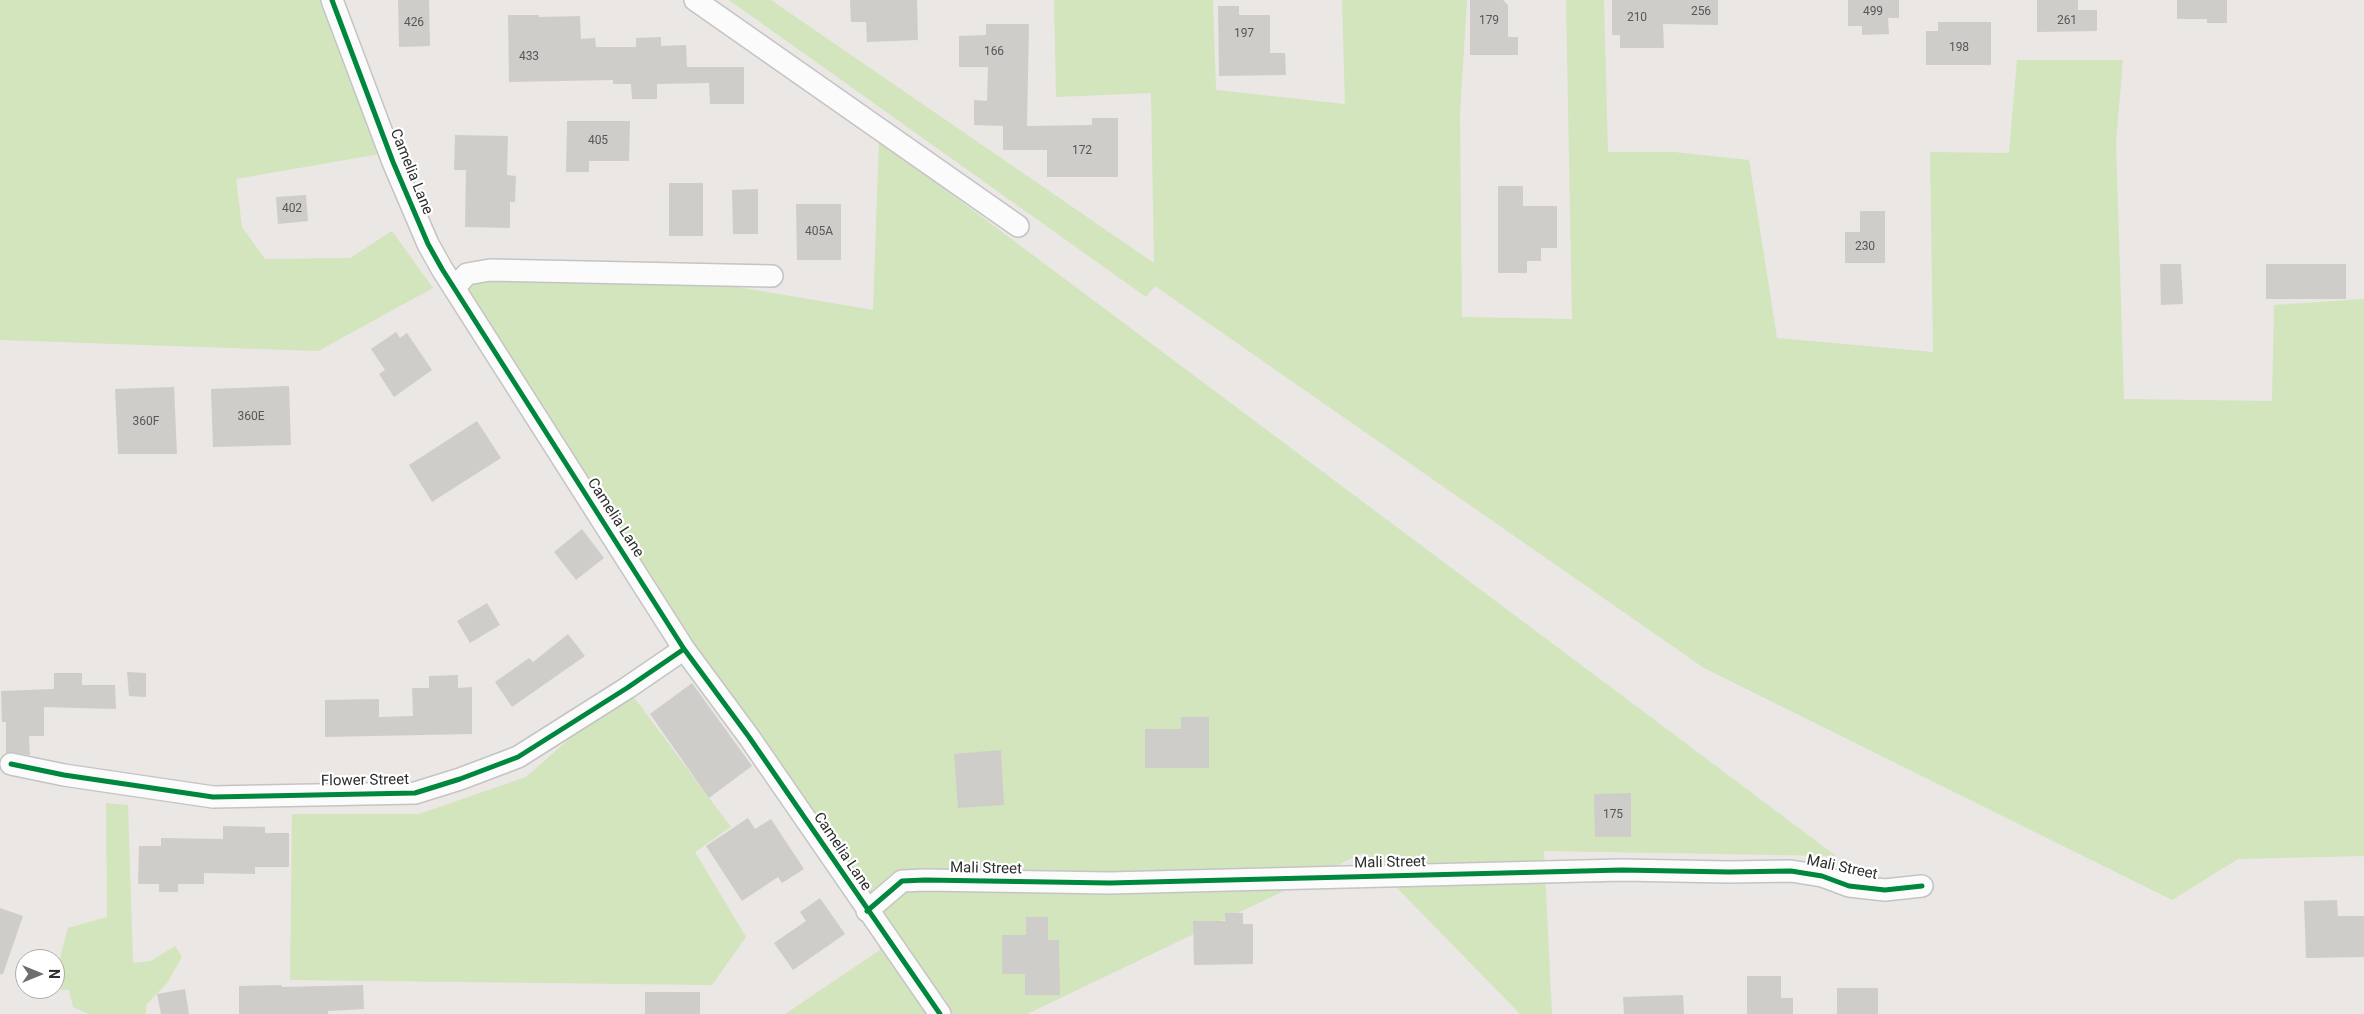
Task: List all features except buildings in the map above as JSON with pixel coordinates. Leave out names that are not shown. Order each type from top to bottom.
[{"type":"street","name":"Camelia Lane","points":[[332,0],[360,79],[412,210],[428,244],[454,288],[684,649],[749,737],[867,911],[940,1014]]},
{"type":"street","points":[[695,0],[1018,226]]},
{"type":"street","points":[[454,288],[467,274],[490,270],[772,276]]},
{"type":"street","name":"Flower Street","points":[[11,764],[64,775],[213,797],[415,793],[460,779],[518,757],[627,688],[684,649]]},
{"type":"street","name":"Mali Street","points":[[867,911],[902,881],[925,880],[1110,883],[1622,870],[1791,871],[1822,876],[1849,886],[1885,890],[1922,886]]},
{"type":"green space","points":[[0,0],[319,0],[380,154],[236,179],[242,227],[265,259],[350,258],[392,231],[433,288],[318,351],[0,340]]},
{"type":"green space","points":[[729,0],[771,0],[1154,263],[1151,93],[1056,97],[1054,0],[1213,0],[1216,90],[1345,104],[1342,0],[1467,0],[1460,115],[1462,317],[1572,319],[1566,0],[1604,0],[1608,152],[1674,152],[1749,160],[1777,338],[1933,352],[1930,152],[2009,153],[2017,60],[2123,60],[2116,142],[2124,399],[2272,401],[2274,305],[2364,299],[2364,856],[2238,859],[2172,900],[1704,668],[1155,286],[1146,297]]},
{"type":"green space","points":[[879,140],[1836,856],[1544,851],[1552,1014],[1520,1014],[1363,853],[1027,1014],[785,1014],[880,950],[867,911],[454,288],[473,272],[655,273],[873,310]]},
{"type":"green space","points":[[627,688],[731,827],[695,852],[746,937],[712,985],[290,980],[292,814],[419,814],[526,777]]},
{"type":"green space","points":[[106,803],[128,805],[133,963],[151,961],[175,946],[182,957],[167,983],[146,1005],[146,1014],[89,1014],[73,1007],[69,990],[65,990],[65,949],[62,949],[68,928],[107,917]]},
{"type":"cycle path","points":[[332,0],[393,162],[428,244],[442,269],[684,649],[749,737],[940,1014]]},
{"type":"cycle path","points":[[11,764],[64,775],[213,797],[415,793],[460,779],[518,757],[627,688],[684,649]]},
{"type":"cycle path","points":[[867,911],[902,881],[925,880],[1110,883],[1622,870],[1791,871],[1822,876],[1849,886],[1885,890],[1922,886]]}]
